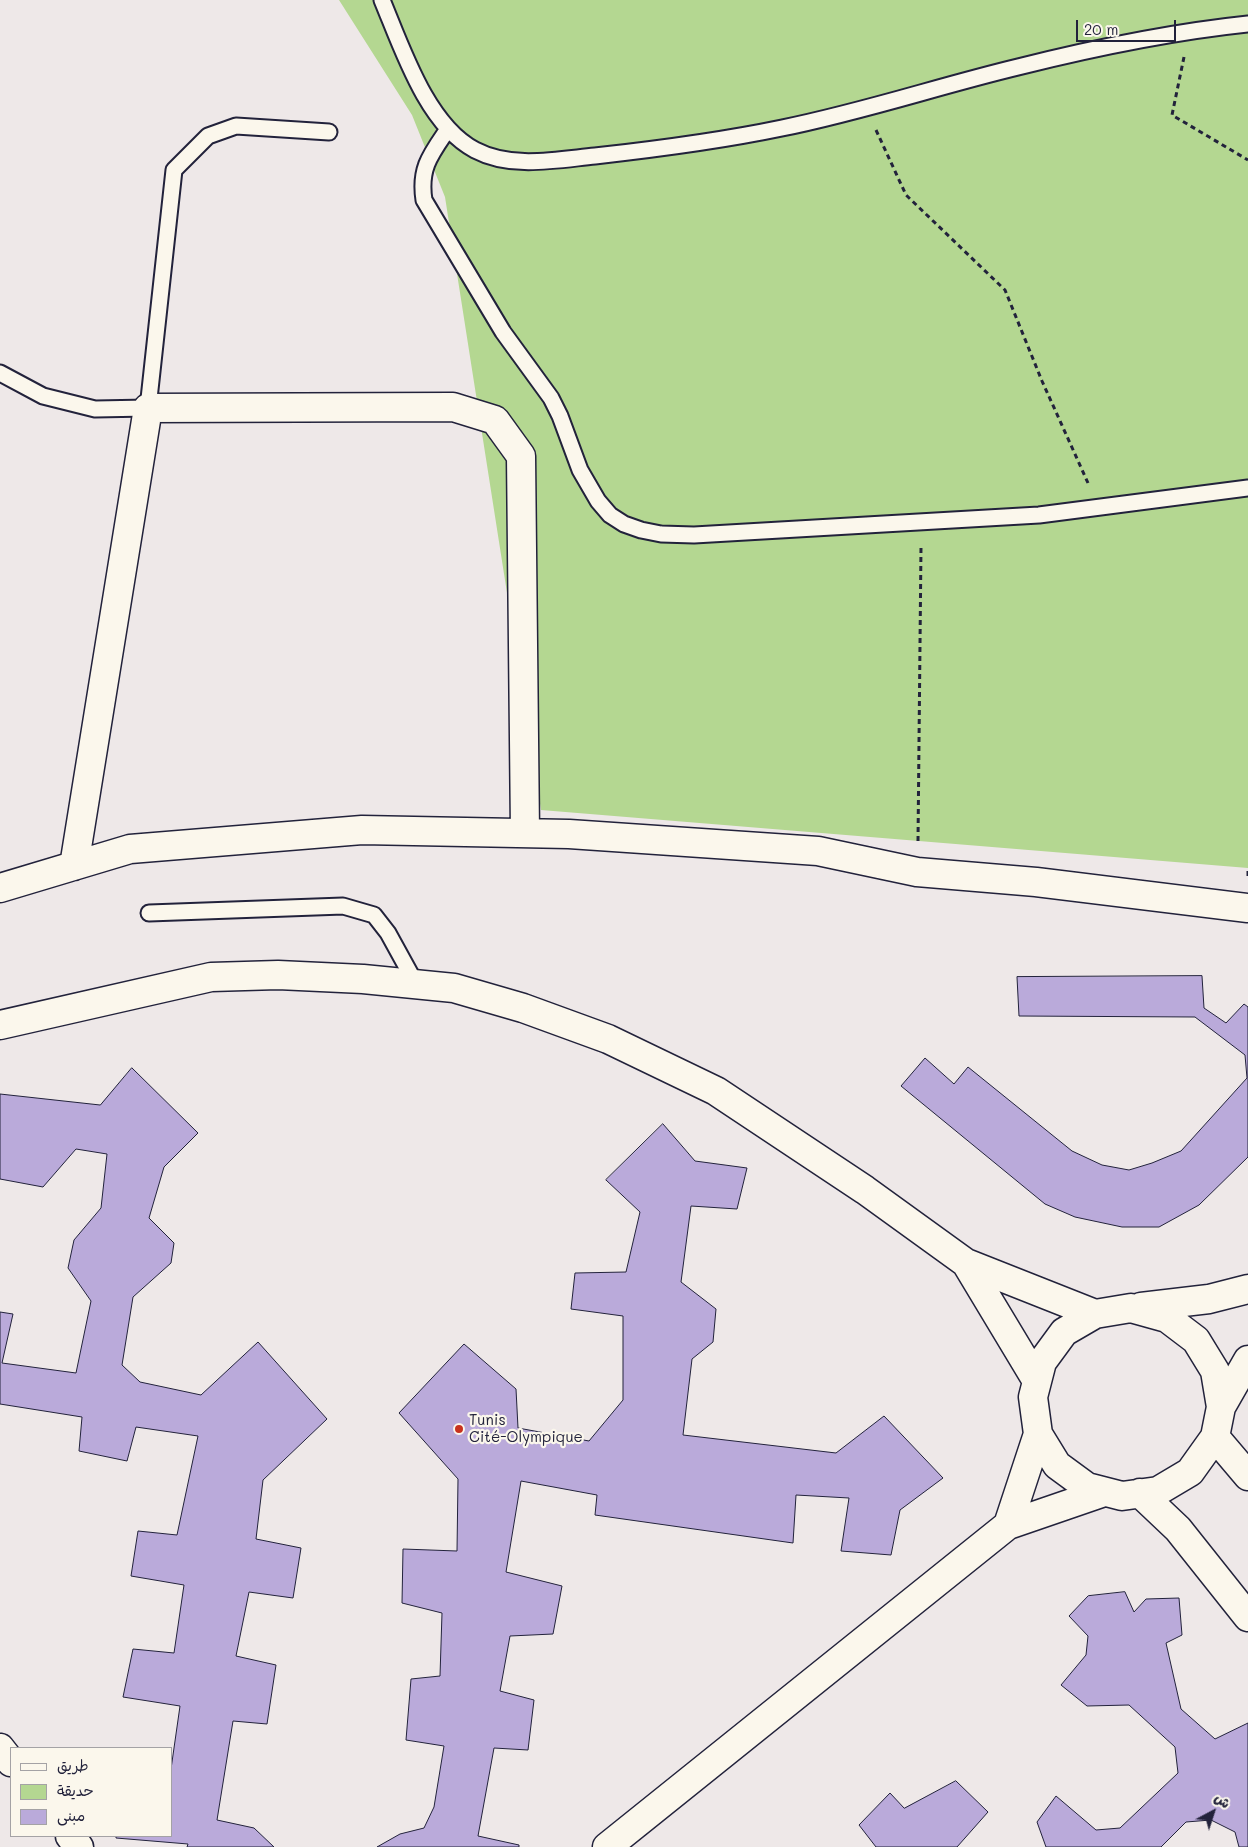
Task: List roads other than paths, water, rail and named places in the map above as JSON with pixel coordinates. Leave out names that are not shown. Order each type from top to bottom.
[{"type":"street","points":[[74,866],[148,408],[453,407],[495,420],[521,456],[524,833]]},
{"type":"street","points":[[0,888],[130,849],[362,830],[568,834],[818,851],[918,872],[1036,882],[1248,908]]},
{"type":"street","points":[[0,1025],[211,977],[278,975],[454,988],[523,1008],[608,1040],[716,1092],[865,1190],[966,1263],[1095,1314]]},
{"type":"street","points":[[966,1263],[1037,1381]]},
{"type":"street","points":[[1248,1289],[1209,1299],[1095,1314],[1064,1332],[1042,1362],[1037,1381],[1033,1397],[1038,1434],[1057,1465],[1087,1487],[1122,1496],[1158,1491],[1190,1472],[1215,1437],[1221,1407],[1248,1360]]},
{"type":"street","points":[[1131,1308],[1167,1318],[1196,1340],[1215,1371],[1221,1407]]},
{"type":"street","points":[[1008,1525],[1038,1434]]},
{"type":"street","points":[[1215,1437],[1248,1476]]},
{"type":"street","points":[[607,1847],[1008,1525],[1104,1492]]},
{"type":"street","points":[[1140,1493],[1178,1529],[1248,1616]]},
{"type":"street","points":[[0,1748],[10,1761]]},
{"type":"street","points":[[71,1837],[79,1847]]},
{"type":"lane","points":[[382,0],[401,46],[434,113],[460,141],[493,159],[519,162],[706,142],[784,128],[1020,66],[1189,32],[1248,24]]},
{"type":"lane","points":[[0,373],[42,396],[94,409],[148,408],[174,170],[208,136],[236,126],[330,132]]},
{"type":"lane","points":[[448,129],[425,166],[422,178],[424,200],[503,332],[551,398],[589,489],[610,515],[624,524],[661,534],[686,534],[921,522],[1039,515],[1248,488]]},
{"type":"lane","points":[[149,913],[343,906],[374,915],[388,933],[416,984]]},
{"type":"place","name":"Tunis Cité-Olympique","points":[[459,1429]]}]
